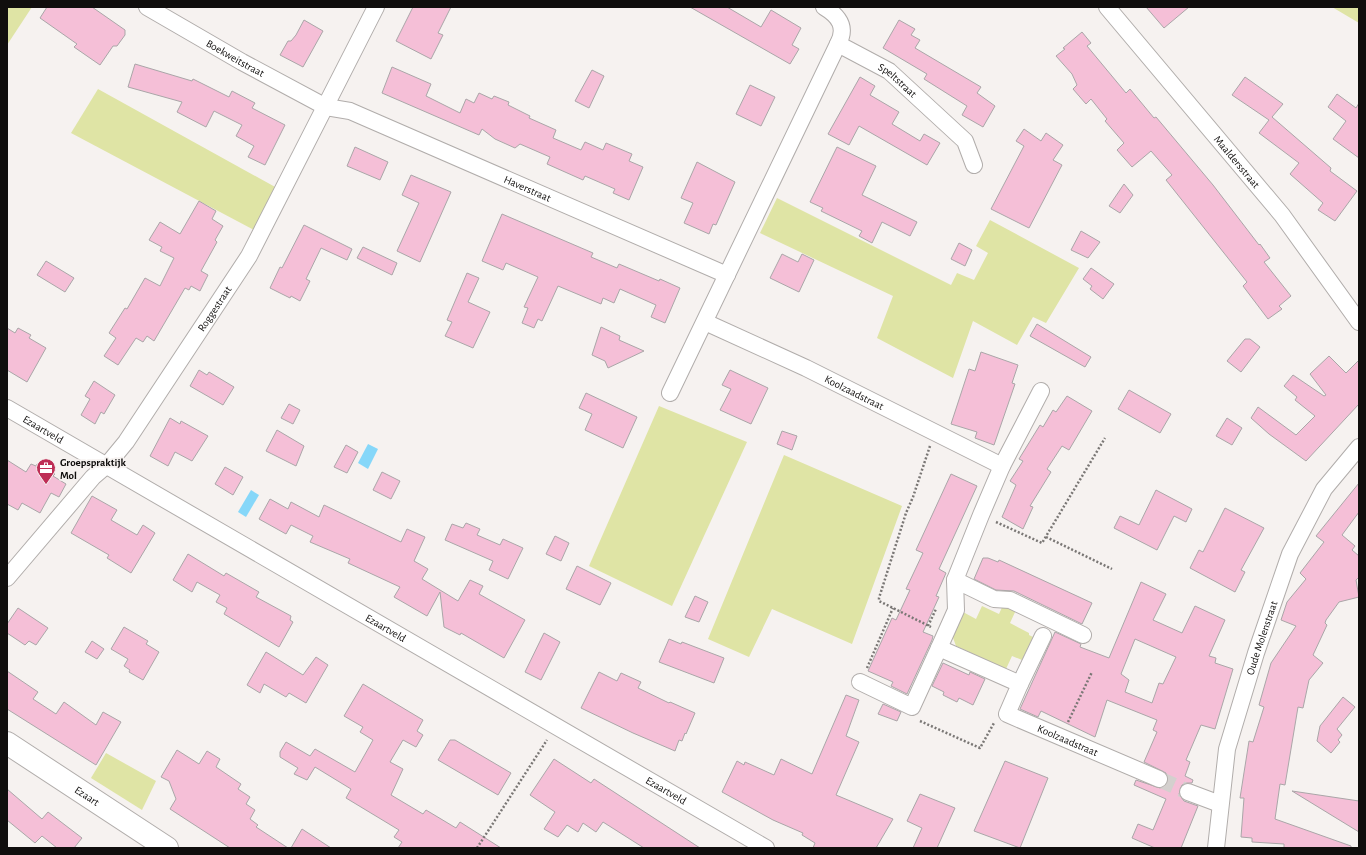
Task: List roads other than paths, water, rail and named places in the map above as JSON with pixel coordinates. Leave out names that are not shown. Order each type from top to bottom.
[{"type":"main road","name":"Ezaart","points":[[7,743],[167,848]]},
{"type":"street","name":"Boekweitstraat","points":[[147,7],[242,62],[326,107]]},
{"type":"street","name":"Roggestraat","points":[[7,578],[93,477],[107,466],[126,442],[249,256],[376,7]]},
{"type":"street","points":[[670,393],[842,36],[840,20],[833,12],[824,7]]},
{"type":"street","name":"Maaldersstraat","points":[[1107,7],[1282,215],[1359,322]]},
{"type":"street","name":"Speltstraat","points":[[838,44],[888,71],[965,141],[974,165]]},
{"type":"street","name":"Haverstraat","points":[[326,107],[350,111],[727,275]]},
{"type":"street","name":"Koolzaadstraat","points":[[705,322],[806,368],[1002,466]]},
{"type":"street","points":[[860,682],[912,707],[956,610],[955,580],[981,514],[1002,466],[1041,391]]},
{"type":"street","name":"Ezaartveld","points":[[7,408],[766,848]]},
{"type":"street","name":"Oude Molenstraat","points":[[1216,848],[1227,749],[1256,653],[1290,554],[1324,489],[1359,447]]},
{"type":"street","points":[[955,580],[994,599],[1010,600],[1083,635]]},
{"type":"street","points":[[942,641],[1020,684],[1043,636]]},
{"type":"street","name":"Koolzaadstraat","points":[[1020,684],[1006,714],[1159,779]]},
{"type":"street","points":[[1188,792],[1220,804]]},
{"type":"water","points":[[368,444],[378,449],[368,469],[358,463]]},
{"type":"water","points":[[251,490],[259,495],[246,517],[238,512]]},
{"type":"tunnel","points":[[1159,779],[1188,792]]},
{"type":"place","name":"Groepspraktijk Mol","points":[[46,485]]}]
